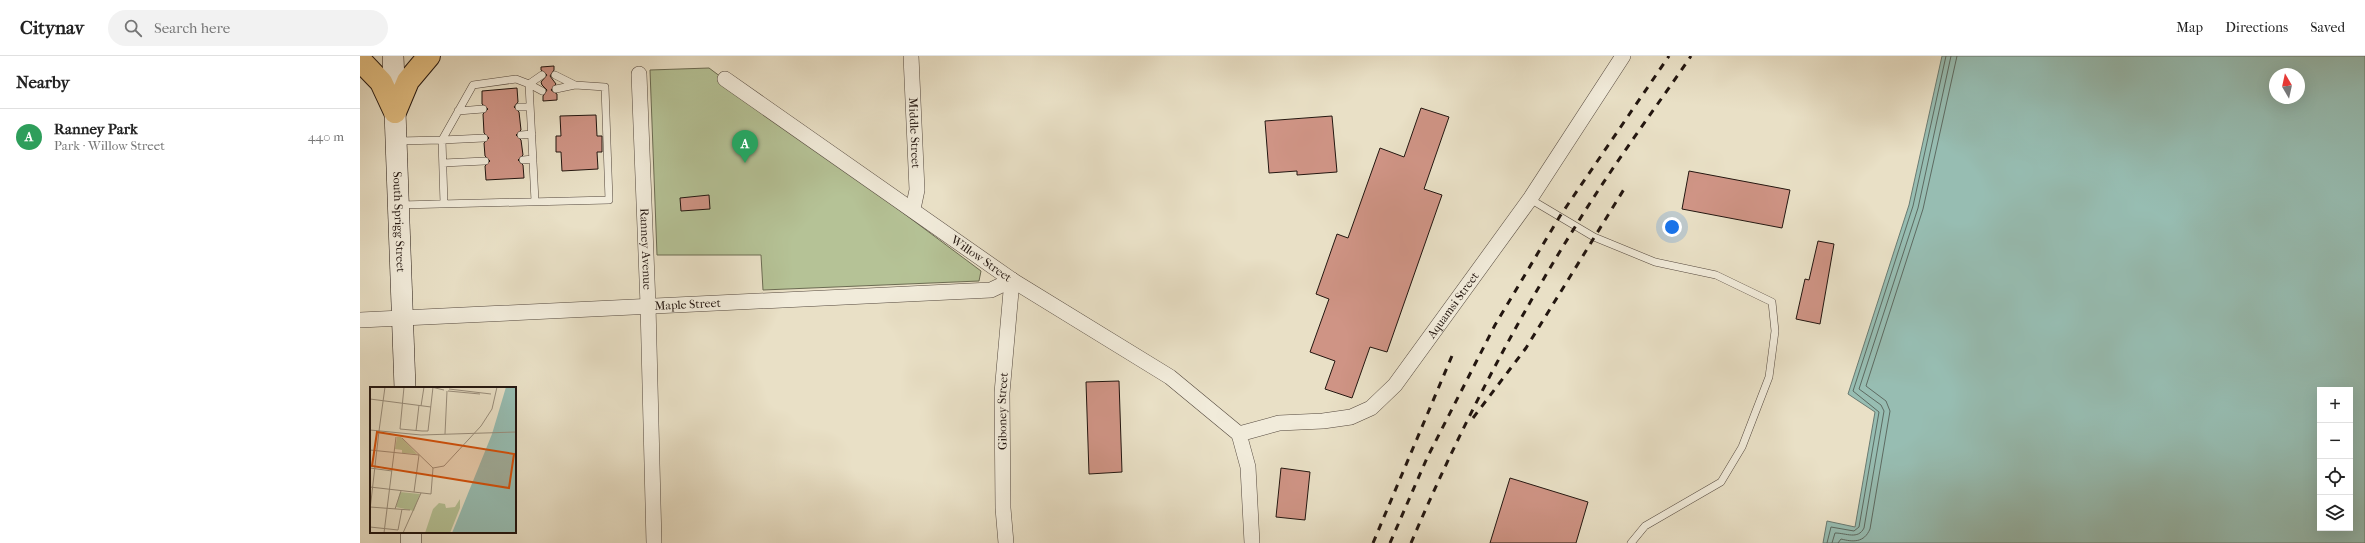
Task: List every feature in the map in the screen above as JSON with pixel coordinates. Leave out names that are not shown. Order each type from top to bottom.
[{"type":"highway","points":[[395,112],[408,81],[430,56]]},
{"type":"highway","points":[[360,60],[381,82],[395,112]]},
{"type":"street","name":"South Sprigg Street","points":[[393,56],[405,387]]},
{"type":"street","name":"Middle Street","points":[[911,56],[917,190],[913,209]]},
{"type":"street","name":"Aquamsi Street","points":[[1239,434],[1279,423],[1323,421],[1351,417],[1371,408],[1394,385],[1530,199],[1623,56]]},
{"type":"street","name":"Ranney Avenue","points":[[639,74],[648,305],[654,543]]},
{"type":"street","name":"Willow Street","points":[[725,79],[913,209],[1012,280],[1170,377],[1239,434]]},
{"type":"street","name":"Maple Street","points":[[360,320],[648,305],[991,290],[1012,280]]},
{"type":"street","name":"Giboney Street","points":[[1006,543],[1003,508],[1002,393],[1012,280]]},
{"type":"street","points":[[1239,434],[1248,467],[1252,543]]},
{"type":"lane","points":[[555,75],[575,85]]},
{"type":"lane","points":[[529,84],[542,76]]},
{"type":"lane","points":[[444,204],[442,140],[472,85],[516,79],[542,91]]},
{"type":"lane","points":[[529,84],[535,201]]},
{"type":"lane","points":[[398,205],[609,200],[605,86],[575,85],[556,90]]},
{"type":"lane","points":[[519,107],[530,107]]},
{"type":"lane","points":[[458,111],[482,109]]},
{"type":"lane","points":[[521,135],[532,134]]},
{"type":"lane","points":[[396,141],[484,138]]},
{"type":"lane","points":[[523,160],[533,159]]},
{"type":"lane","points":[[443,163],[485,161]]},
{"type":"lane","points":[[1530,199],[1594,237],[1655,262],[1716,275],[1772,302],[1775,331],[1769,377],[1742,447],[1721,482],[1645,526],[1631,543]]},
{"type":"green space","points":[[709,68],[981,271],[979,281],[763,290],[761,255],[657,255],[650,70]]},
{"type":"water","points":[[1942,56],[2365,56],[2365,543],[1823,543],[1827,521],[1855,527],[1875,412],[1848,394],[1909,205]]},
{"type":"building","points":[[554,66],[554,70],[550,76],[556,84],[551,90],[557,94],[557,100],[543,101],[543,96],[547,90],[541,82],[547,75],[541,70],[541,67]]},
{"type":"building","points":[[517,88],[518,102],[514,107],[519,112],[521,130],[516,135],[521,140],[523,155],[518,160],[523,165],[524,178],[486,180],[485,166],[490,161],[485,156],[484,143],[489,138],[484,133],[483,114],[488,109],[482,104],[482,91]]},
{"type":"building","points":[[1421,108],[1449,117],[1424,189],[1442,195],[1387,352],[1370,347],[1352,398],[1325,389],[1335,361],[1310,352],[1329,299],[1316,294],[1337,234],[1348,238],[1380,148],[1404,157]]},
{"type":"building","points":[[596,115],[597,136],[602,136],[602,152],[597,152],[598,169],[562,171],[561,152],[556,152],[556,136],[561,136],[560,116]]},
{"type":"building","points":[[1332,116],[1337,172],[1297,175],[1297,171],[1269,173],[1265,121]]},
{"type":"building","points":[[1689,171],[1790,190],[1782,228],[1682,209]]},
{"type":"building","points":[[709,195],[710,209],[681,211],[680,198]]},
{"type":"building","points":[[1818,241],[1834,244],[1820,324],[1796,319],[1805,279],[1809,280]]},
{"type":"building","points":[[1119,381],[1122,472],[1089,474],[1086,382]]},
{"type":"building","points":[[1281,468],[1310,472],[1305,520],[1276,517]]},
{"type":"building","points":[[1510,478],[1588,502],[1576,543],[1490,543]]},
{"type":"railway","points":[[1390,543],[1427,458],[1495,325],[1560,216],[1669,56]]},
{"type":"railway","points":[[1411,543],[1467,421],[1529,304],[1603,183],[1691,56]]},
{"type":"railway","points":[[1473,418],[1526,348],[1626,186]]},
{"type":"railway","points":[[1373,543],[1454,351]]},
{"type":"place","name":"Ranney Park","points":[[745,163]]}]
